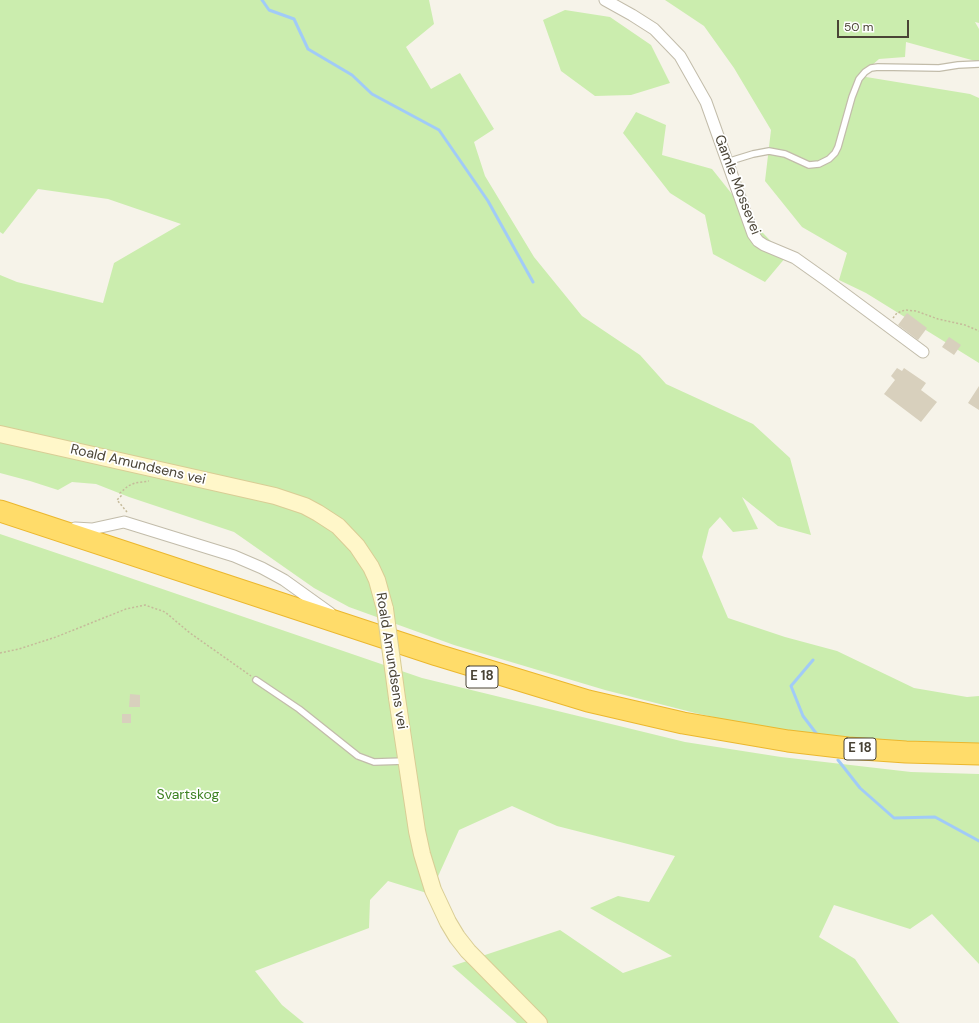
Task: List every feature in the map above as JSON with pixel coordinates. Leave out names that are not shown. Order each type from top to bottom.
[{"type":"highway","name":"E 18","points":[[0,511],[459,662],[588,701],[683,723],[788,741],[906,752],[979,754]]},
{"type":"highway","name":"E 18","points":[[0,520],[439,664],[544,696],[647,723],[742,742],[794,750],[870,758],[979,763]]},
{"type":"main road","name":"Roald Amundsens vei","points":[[0,434],[275,496],[305,506],[318,513],[338,526],[357,546],[377,580],[385,609],[413,808],[422,854],[434,890],[448,922],[468,951],[539,1023]]},
{"type":"street","name":"Gamle Mossevei","points":[[605,0],[654,29],[680,56],[706,102],[753,234],[758,241],[794,258],[923,352]]},
{"type":"street","points":[[24,519],[92,530],[124,522],[234,556],[262,568],[284,580],[354,628]]},
{"type":"lane","points":[[727,162],[769,151],[785,154],[809,165],[818,164],[830,159],[838,147],[852,97],[860,79],[865,72],[871,68],[939,68],[979,64]]},
{"type":"lane","points":[[256,680],[299,709],[358,756],[374,762],[406,760]]},
{"type":"path","points":[[887,326],[897,313],[905,310],[916,311],[938,319],[965,325],[979,331]]},
{"type":"path","points":[[134,524],[128,513],[117,500],[121,496],[120,492],[135,483],[159,480],[162,471]]},
{"type":"path","points":[[0,653],[19,649],[56,637],[126,609],[145,604],[165,612],[256,680]]},
{"type":"green space","points":[[0,0],[429,0],[434,24],[406,47],[431,89],[460,73],[494,129],[474,142],[485,176],[534,257],[582,316],[640,355],[666,384],[753,424],[790,458],[811,535],[778,526],[742,497],[758,529],[733,532],[720,517],[709,529],[702,557],[728,618],[785,637],[837,651],[914,688],[967,697],[979,696],[979,744],[912,744],[786,733],[695,713],[605,690],[454,645],[349,607],[314,588],[234,532],[129,497],[96,484],[72,482],[58,490],[0,473],[0,275],[17,282],[103,303],[114,263],[181,224],[108,199],[38,189],[3,234],[0,232]]},
{"type":"green space","points":[[665,0],[979,0],[979,23],[975,22],[979,29],[979,62],[906,42],[905,57],[879,59],[860,76],[970,94],[979,98],[979,363],[866,293],[839,280],[847,253],[802,227],[765,181],[771,130],[734,68],[704,26]]},
{"type":"green space","points":[[565,10],[610,17],[651,45],[670,83],[631,95],[595,96],[561,71],[543,20]]},
{"type":"green space","points":[[636,112],[666,125],[662,155],[712,169],[763,233],[786,257],[765,282],[713,254],[705,215],[670,193],[623,133]]},
{"type":"green space","name":"Svartskog","points":[[0,534],[422,678],[685,742],[781,757],[911,772],[979,774],[979,964],[932,914],[910,929],[834,905],[819,937],[855,959],[900,1023],[517,1023],[452,966],[560,930],[623,973],[672,956],[590,908],[618,896],[649,902],[675,856],[557,826],[512,806],[459,830],[430,894],[388,881],[370,900],[369,928],[255,971],[282,1005],[304,1023],[0,1023]]},
{"type":"building","points":[[907,313],[927,328],[918,340],[898,325]]},
{"type":"building","points":[[949,337],[961,345],[954,355],[942,347]]},
{"type":"building","points":[[897,368],[902,371],[904,368],[926,383],[921,390],[937,402],[921,422],[884,394],[895,380],[891,376]]},
{"type":"building","points":[[979,386],[979,410],[968,403]]},
{"type":"building","points":[[130,694],[140,695],[140,707],[129,707]]},
{"type":"building","points":[[122,714],[131,714],[131,723],[122,723]]},
{"type":"waterway","points":[[262,0],[269,10],[294,19],[308,49],[352,75],[372,94],[439,130],[488,201],[533,282]]},
{"type":"waterway","points":[[813,660],[791,686],[803,716],[819,737]]},
{"type":"waterway","points":[[838,760],[860,788],[894,818],[935,817],[979,841]]}]
